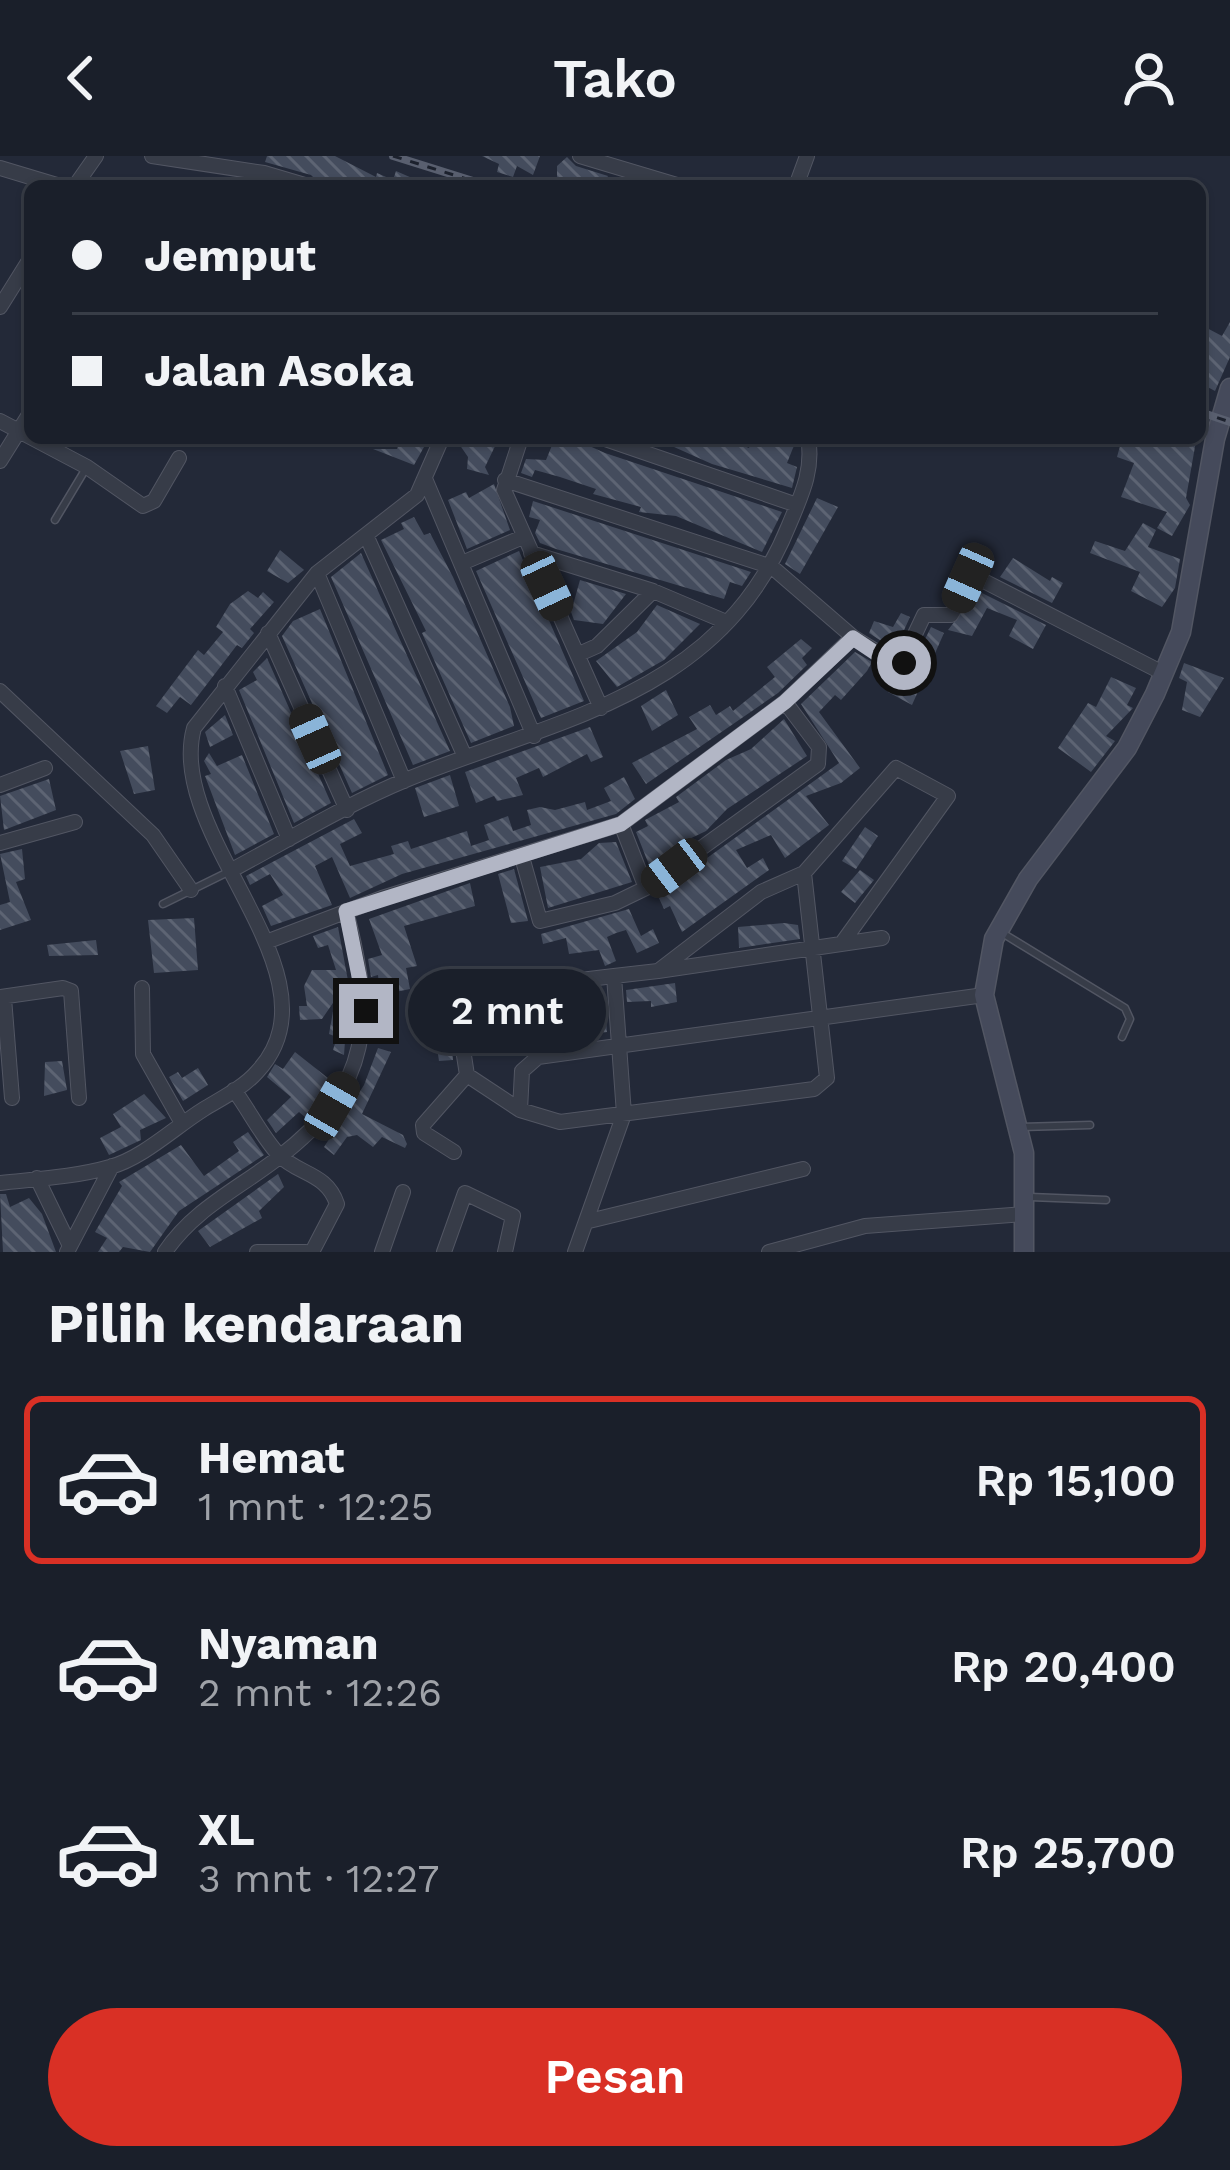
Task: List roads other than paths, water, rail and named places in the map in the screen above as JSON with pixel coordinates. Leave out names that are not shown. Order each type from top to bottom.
[{"type":"street","points":[[152,156],[261,180]]},
{"type":"street","points":[[580,156],[662,180]]},
{"type":"street","points":[[638,172],[644,156]]},
{"type":"street","points":[[0,168],[40,180]]},
{"type":"street","points":[[0,307],[24,269]]},
{"type":"street","points":[[1024,1252],[1026,1206],[1017,1127],[984,995],[996,929],[1127,748],[1180,632],[1228,399]]},
{"type":"street","points":[[0,421],[24,435]]},
{"type":"street","points":[[0,461],[24,423]]},
{"type":"street","points":[[42,444],[87,467],[143,506],[154,501],[179,458]]},
{"type":"street","points":[[0,1183],[112,1166],[256,1075],[277,1036],[279,985],[266,942],[192,787],[189,747],[194,728],[316,573],[417,495],[440,444]]},
{"type":"street","points":[[519,444],[505,480],[523,537],[602,708]]},
{"type":"street","points":[[619,444],[797,506]]},
{"type":"street","points":[[230,871],[404,781],[534,736],[652,684],[724,621],[772,567],[810,469],[808,444]]},
{"type":"street","points":[[505,480],[772,567],[853,638],[900,666],[924,615],[951,615],[974,576],[1162,673]]},
{"type":"street","points":[[426,482],[534,736]]},
{"type":"street","points":[[366,535],[465,758]]},
{"type":"street","points":[[462,563],[523,537]]},
{"type":"street","points":[[530,553],[653,591],[724,621]]},
{"type":"street","points":[[316,573],[404,781]]},
{"type":"street","points":[[579,654],[597,646],[653,591]]},
{"type":"street","points":[[268,633],[346,810]]},
{"type":"street","points":[[266,942],[346,911],[621,824],[785,702],[853,638]]},
{"type":"street","points":[[225,686],[290,838]]},
{"type":"street","points":[[0,691],[153,835],[191,890]]},
{"type":"street","points":[[522,857],[540,921],[615,903],[646,888],[818,764],[819,747],[785,702]]},
{"type":"street","points":[[0,785],[45,768]]},
{"type":"street","points":[[658,971],[761,892],[804,873],[894,769],[902,768],[948,796],[842,943]]},
{"type":"street","points":[[0,843],[75,822]]},
{"type":"street","points":[[621,824],[646,888]]},
{"type":"street","points":[[460,1030],[467,1075],[520,1110],[560,1122],[814,1089],[827,1078],[804,873]]},
{"type":"street","points":[[165,1252],[211,1202],[280,1156],[332,1106],[357,1062],[366,1011],[346,911]]},
{"type":"street","points":[[564,982],[882,938]]},
{"type":"street","points":[[575,1252],[624,1114],[614,976]]},
{"type":"street","points":[[12,1098],[2,998],[63,988],[71,991],[79,1098]]},
{"type":"street","points":[[142,988],[142,1054],[182,1123]]},
{"type":"street","points":[[520,1110],[522,1071],[528,1062],[984,995]]},
{"type":"street","points":[[454,1152],[424,1133],[423,1125],[467,1075]]},
{"type":"street","points":[[234,1090],[280,1156],[322,1179],[337,1204],[309,1252],[256,1252]]},
{"type":"street","points":[[68,1249],[112,1166]]},
{"type":"street","points":[[589,1221],[802,1169]]},
{"type":"street","points":[[37,1178],[68,1249]]},
{"type":"street","points":[[382,1252],[403,1192]]},
{"type":"street","points":[[444,1252],[465,1193],[513,1216],[505,1252]]},
{"type":"street","points":[[769,1252],[809,1246],[837,1232],[1026,1206]]},
{"type":"street","points":[[837,1232],[841,1252]]},
{"type":"lane","points":[[55,520],[87,467]]},
{"type":"lane","points":[[163,904],[230,871]]},
{"type":"lane","points":[[996,929],[1125,1008],[1130,1019],[1121,1037]]},
{"type":"lane","points":[[1017,1127],[1090,1125]]},
{"type":"lane","points":[[1026,1206],[1106,1200]]},
{"type":"railway","points":[[393,156],[470,180]]},
{"type":"railway","points":[[1206,414],[1230,422]]}]
